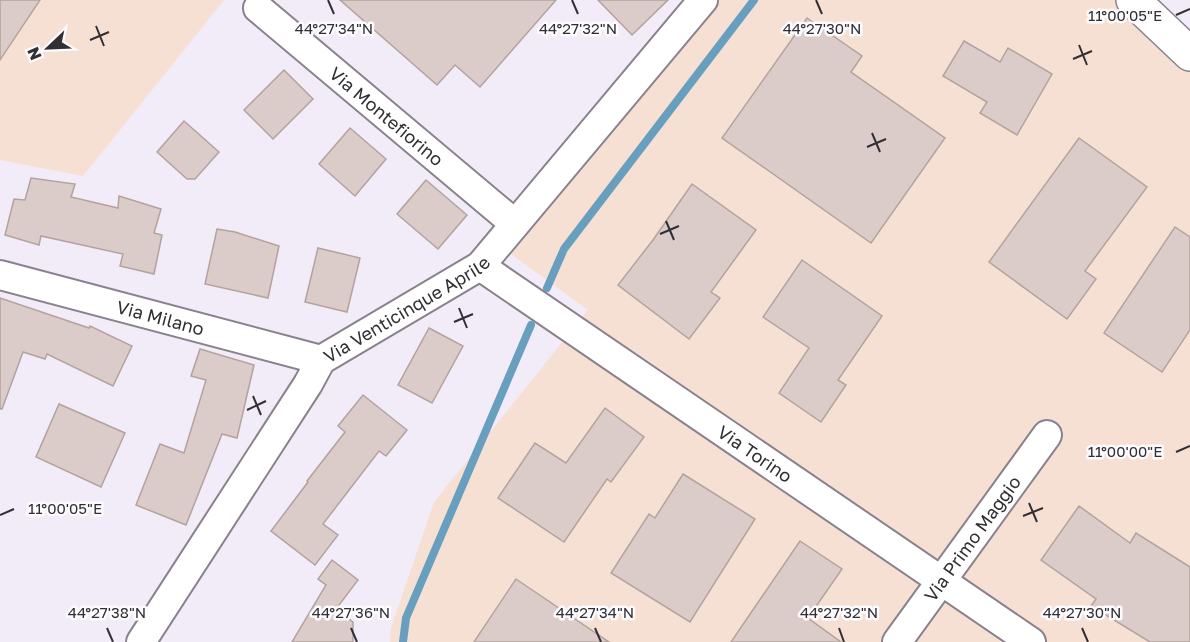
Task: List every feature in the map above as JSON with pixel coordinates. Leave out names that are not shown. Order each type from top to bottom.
[{"type":"main road","points":[[1133,0],[1190,54]]},
{"type":"street","name":"Via Venticinque Aprile","points":[[141,642],[302,394],[321,360],[480,266],[703,0]]},
{"type":"street","name":"Via Montefiorino","points":[[258,8],[515,224]]},
{"type":"street","name":"Via Torino","points":[[480,266],[1031,642]]},
{"type":"street","name":"Via Milano","points":[[0,275],[321,360]]},
{"type":"street","name":"Via Primo Maggio","points":[[897,642],[1047,435]]},
{"type":"shaded area","points":[[0,0],[224,0],[83,176],[0,160]]},
{"type":"shaded area","points":[[716,0],[1131,0],[1190,54],[1190,642],[390,642],[391,628],[434,502],[588,310],[489,238]]},
{"type":"building","points":[[0,0],[40,0],[0,60]]},
{"type":"building","points":[[340,0],[556,0],[480,87],[455,65],[437,85]]},
{"type":"building","points":[[598,0],[668,0],[632,35]]},
{"type":"building","points":[[807,18],[862,56],[851,72],[945,138],[871,243],[722,138]]},
{"type":"building","points":[[964,41],[1000,62],[1008,48],[1052,74],[1017,135],[980,113],[987,102],[943,76]]},
{"type":"building","points":[[284,70],[313,99],[273,139],[244,110]]},
{"type":"building","points":[[184,121],[219,152],[195,179],[187,179],[157,152]]},
{"type":"building","points":[[350,128],[386,159],[355,196],[319,164]]},
{"type":"building","points":[[1079,138],[1147,187],[1085,271],[1096,279],[1067,319],[989,262]]},
{"type":"building","points":[[31,178],[75,184],[71,197],[118,208],[119,196],[161,209],[154,233],[162,235],[154,274],[120,266],[123,254],[41,236],[39,245],[5,235],[14,199],[25,200]]},
{"type":"building","points":[[426,180],[467,215],[438,249],[397,214]]},
{"type":"building","points":[[692,184],[756,230],[711,292],[720,298],[689,339],[618,285]]},
{"type":"building","points":[[1175,227],[1190,237],[1190,330],[1162,372],[1104,333]]},
{"type":"building","points":[[217,229],[235,232],[279,246],[268,298],[205,284]]},
{"type":"building","points":[[318,248],[360,258],[347,312],[305,302]]},
{"type":"building","points":[[802,260],[882,316],[838,380],[846,385],[821,422],[779,393],[809,348],[763,317]]},
{"type":"building","points":[[0,298],[89,328],[90,326],[132,346],[113,386],[47,354],[45,359],[23,352],[2,409],[0,409]]},
{"type":"building","points":[[429,328],[463,346],[432,403],[398,385]]},
{"type":"building","points":[[200,349],[254,365],[237,438],[222,434],[186,525],[136,505],[160,444],[184,453],[206,380],[191,376]]},
{"type":"building","points":[[363,395],[407,430],[386,456],[379,451],[323,524],[338,535],[315,565],[271,531],[345,432],[338,426]]},
{"type":"building","points":[[59,404],[125,433],[101,487],[36,457]]},
{"type":"building","points":[[605,408],[644,437],[611,482],[607,479],[564,542],[498,498],[535,443],[566,463]]},
{"type":"building","points":[[683,474],[755,519],[690,622],[611,573],[649,514],[655,518]]},
{"type":"building","points":[[1079,506],[1130,543],[1136,533],[1190,567],[1190,642],[1150,642],[1091,606],[1096,599],[1041,560]]},
{"type":"building","points":[[800,541],[842,569],[808,618],[841,642],[731,642]]},
{"type":"building","points":[[332,560],[358,580],[336,609],[353,622],[353,642],[292,642],[326,585],[318,579]]},
{"type":"building","points":[[516,579],[609,642],[474,642]]},
{"type":"waterway","points":[[547,288],[564,249],[754,0]]},
{"type":"waterway","points":[[403,642],[406,618],[531,325]]}]
